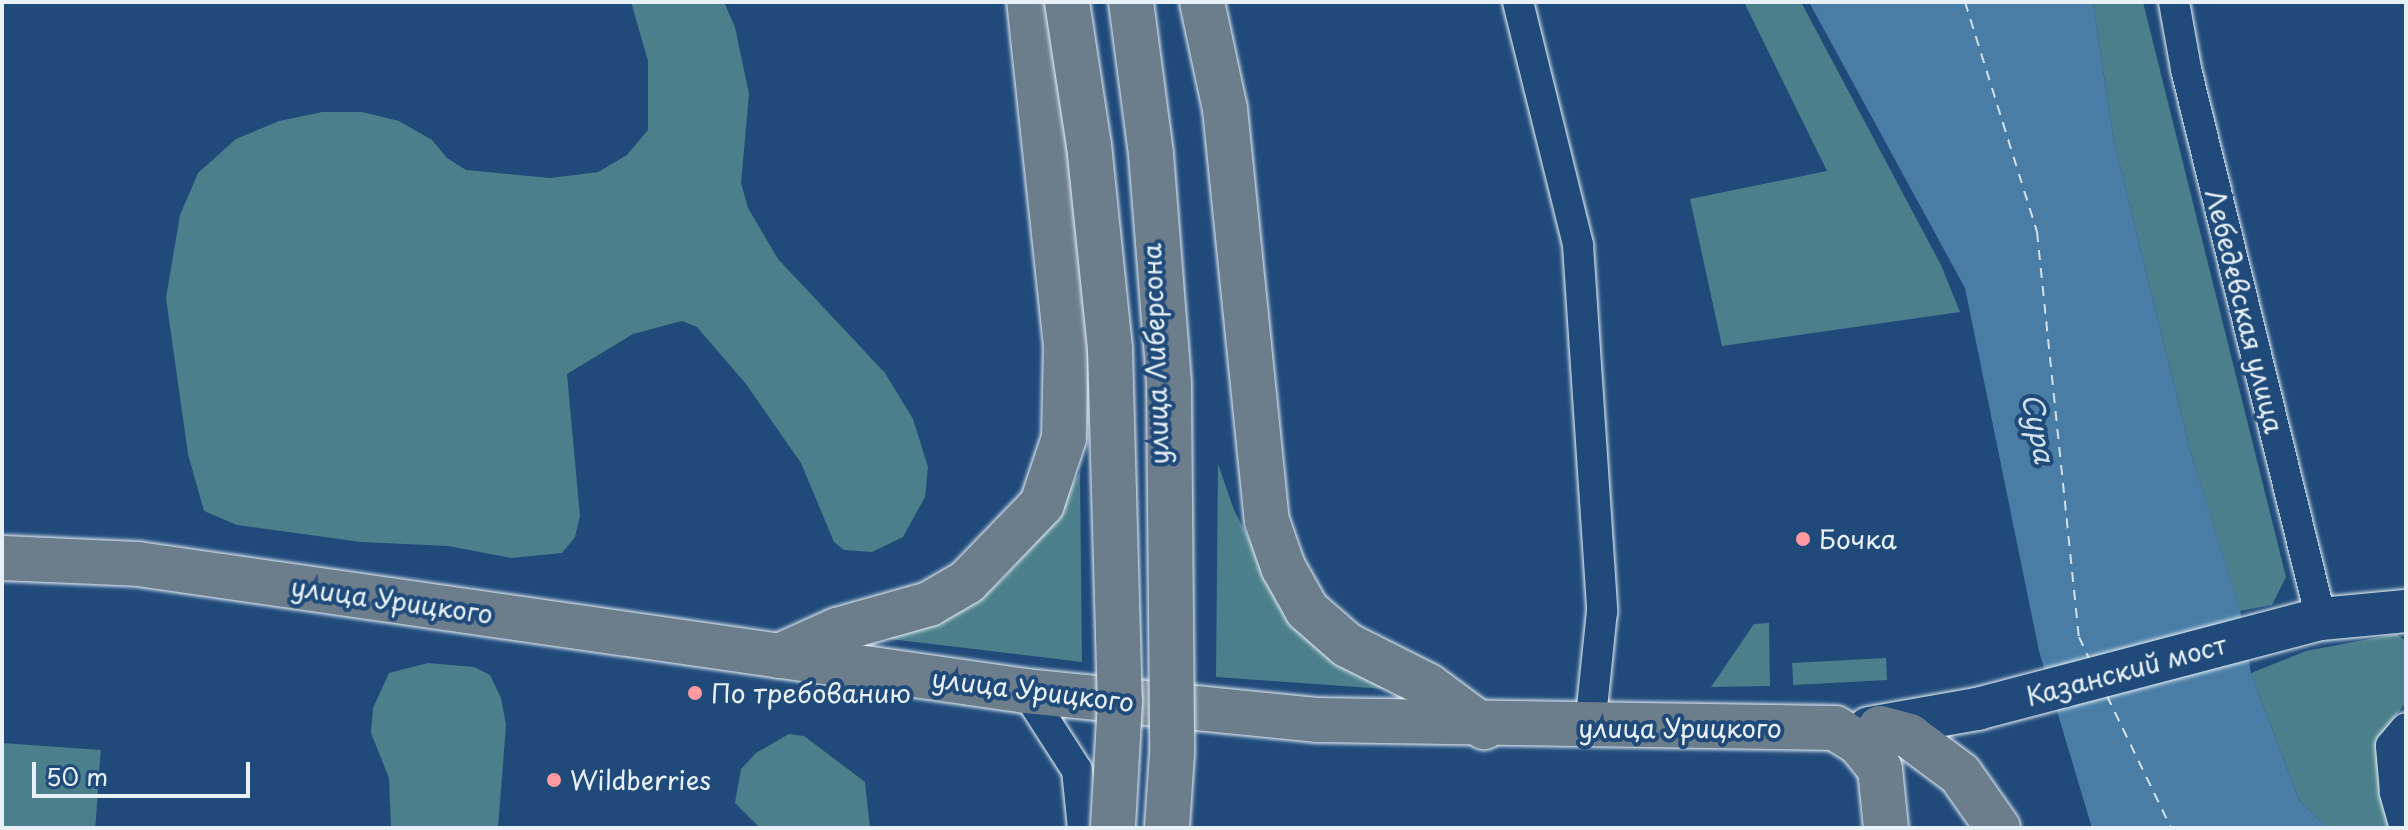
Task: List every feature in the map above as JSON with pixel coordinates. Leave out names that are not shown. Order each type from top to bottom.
[{"type":"main road","points":[[779,656],[837,630],[929,604],[967,582],[1042,504],[1064,438],[1066,346],[1029,2]]},
{"type":"main road","points":[[1067,2],[1089,145],[1110,349],[1120,701],[1113,828]]},
{"type":"main road","points":[[1131,2],[1151,154],[1169,385],[1172,754],[1167,828]]},
{"type":"main road","points":[[1202,2],[1225,109],[1267,521],[1283,567],[1307,610],[1347,645],[1427,685],[1484,727]]},
{"type":"main road","name":"улица Урицкого","points":[[2,558],[138,564],[1026,691],[1165,706],[1317,720],[1484,727],[1835,728]]},
{"type":"main road","points":[[1835,728],[1873,755],[1880,769],[1886,828]]},
{"type":"main road","points":[[1880,728],[1909,736],[1951,766],[1998,828]]},
{"type":"street","name":"улица Либерсона","points":[[1146,2],[1165,706]]},
{"type":"street","points":[[1518,2],[1578,245],[1602,611],[1590,728]]},
{"type":"street","name":"Лебедевская улица","points":[[2174,2],[2186,69],[2321,619]]},
{"type":"street","name":"Казанский мост","points":[[1880,728],[1977,709],[2321,619],[2406,611]]},
{"type":"street","points":[[1026,691],[1077,770],[1083,828]]},
{"type":"street","name":"улица Урицкого","points":[[1835,728],[1880,728]]},
{"type":"street","points":[[2405,828],[2395,792],[2391,746],[2406,728]]},
{"type":"green space","points":[[631,2],[724,2],[735,27],[749,94],[741,183],[748,208],[778,259],[885,373],[913,419],[928,467],[925,497],[903,537],[872,552],[844,550],[834,542],[801,463],[746,384],[697,327],[682,321],[633,334],[567,374],[580,516],[575,537],[562,553],[511,558],[448,546],[361,542],[237,525],[204,511],[188,454],[166,298],[180,215],[198,173],[236,139],[279,121],[322,112],[362,112],[399,121],[432,140],[447,158],[466,170],[550,178],[598,172],[627,155],[648,130],[648,61]]},
{"type":"green space","points":[[1744,2],[1801,2],[1941,265],[1960,312],[1722,346],[1690,199],[1827,171]]},
{"type":"green space","points":[[2093,2],[2143,2],[2286,577],[2272,605],[2240,611],[2190,450],[2113,137]]},
{"type":"green space","points":[[1218,464],[1234,510],[1270,580],[1398,690],[1216,677]]},
{"type":"green space","points":[[1080,472],[1082,662],[873,637],[971,599],[1001,581],[1045,530]]},
{"type":"green space","points":[[1769,623],[1770,686],[1711,687],[1754,624]]},
{"type":"green space","points":[[2396,634],[2406,641],[2406,702],[2378,740],[2379,789],[2389,828],[2328,828],[2299,800],[2251,673],[2306,651]]},
{"type":"green space","points":[[1886,658],[1887,680],[1793,685],[1792,663]]},
{"type":"green space","points":[[428,663],[474,667],[490,675],[501,698],[506,725],[498,828],[391,828],[389,778],[371,733],[373,708],[389,673]]},
{"type":"green space","points":[[789,734],[804,736],[865,782],[870,828],[760,828],[735,803],[741,769],[756,753]]},
{"type":"green space","points":[[2,743],[101,750],[95,828],[2,828]]},
{"type":"water","name":"Сура","points":[[1809,2],[2093,2],[2113,137],[2190,450],[2240,610],[2251,673],[2299,800],[2328,828],[2092,828],[2039,651],[1965,288]]},
{"type":"ferry route","points":[[1965,2],[2037,232],[2079,637],[2089,658]]},
{"type":"ferry route","points":[[2107,696],[2171,828]]},
{"type":"place","name":"Бочка","points":[[1803,539]]},
{"type":"place","name":"По требованию","points":[[695,693]]},
{"type":"place","name":"Wildberries","points":[[554,780]]}]
